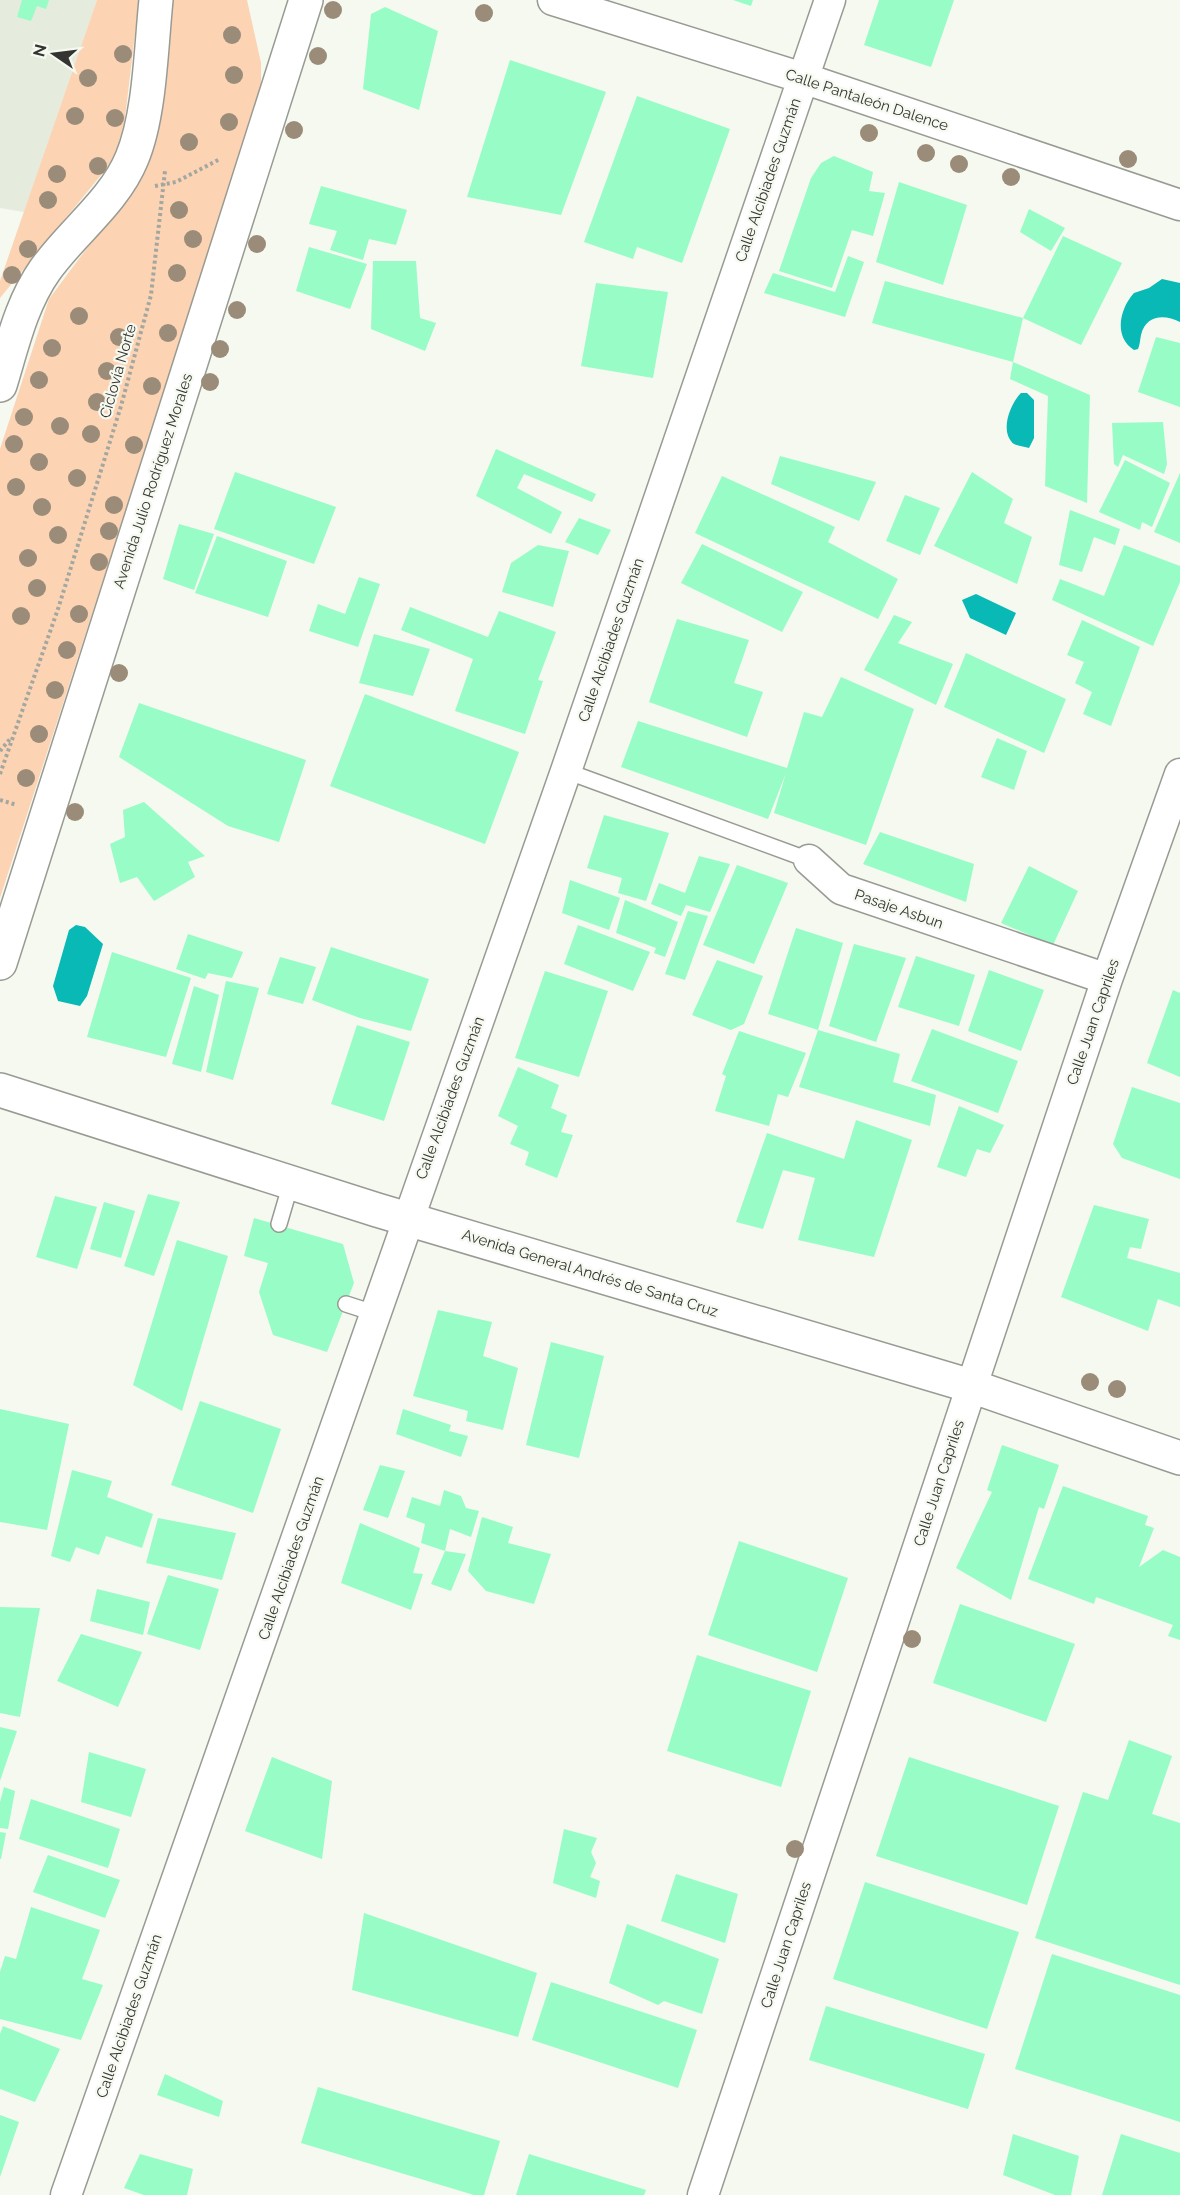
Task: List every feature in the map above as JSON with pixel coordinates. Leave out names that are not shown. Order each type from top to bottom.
[{"type":"street","points":[[0,385],[26,306],[45,270],[113,190],[132,159],[142,129],[156,0]]},
{"type":"street","name":"Avenida Julio Rodríguez Morales","points":[[0,963],[306,0]]},
{"type":"street","name":"Calle Pantaleón Dalence","points":[[553,0],[803,78],[1180,205]]},
{"type":"street","name":"Calle Alcibiades Guzmán","points":[[66,2195],[566,771],[830,0]]},
{"type":"street","name":"Calle Juan Capriles","points":[[703,2195],[1107,980],[1180,774]]},
{"type":"street","name":"Pasaje Asbun","points":[[808,860],[841,889],[1107,980]]},
{"type":"street","name":"Avenida General Andrés de Santa Cruz","points":[[0,1090],[291,1183],[971,1386],[1180,1458]]},
{"type":"lane","name":"Pasaje Asbun","points":[[566,771],[808,860]]},
{"type":"lane","points":[[279,1224],[291,1183]]},
{"type":"lane","points":[[346,1304],[377,1314]]},
{"type":"path","points":[[144,189],[176,182],[224,157]]},
{"type":"path","name":"Ciclovía Norte","points":[[0,774],[58,609],[124,395],[151,295],[166,163]]},
{"type":"path","name":"Ciclovía Norte","points":[[0,751],[13,736]]},
{"type":"shaded area","points":[[0,0],[97,0],[24,212],[0,208]]},
{"type":"shaded area","points":[[97,0],[139,0],[122,143],[106,169],[0,298],[0,281]]},
{"type":"shaded area","points":[[167,0],[247,0],[261,63],[261,92],[0,898],[0,449],[49,299],[125,197]]},
{"type":"water","points":[[1162,279],[1180,283],[1180,322],[1162,317],[1151,320],[1143,328],[1138,349],[1134,350],[1123,338],[1121,330],[1125,306],[1134,293],[1149,288]]},
{"type":"water","points":[[1021,393],[1027,393],[1034,400],[1034,438],[1029,448],[1014,444],[1007,433],[1010,411]]},
{"type":"water","points":[[976,594],[1016,613],[1006,635],[970,618],[962,600]]},
{"type":"water","points":[[76,925],[85,927],[103,944],[87,996],[80,1006],[58,1001],[53,986],[69,930]]},
{"type":"building","points":[[22,0],[49,0],[46,9],[37,6],[31,21],[17,17]]},
{"type":"building","points":[[733,0],[753,0],[751,6]]},
{"type":"building","points":[[879,0],[954,0],[931,67],[864,45]]},
{"type":"building","points":[[385,7],[438,31],[419,110],[363,89],[371,14]]},
{"type":"building","points":[[510,60],[606,92],[561,215],[467,197]]},
{"type":"building","points":[[637,96],[730,129],[682,263],[637,247],[633,259],[584,242]]},
{"type":"building","points":[[834,156],[873,172],[869,191],[885,193],[873,236],[852,230],[832,288],[779,271],[811,178],[821,163]]},
{"type":"building","points":[[899,182],[967,205],[943,285],[876,262]]},
{"type":"building","points":[[321,186],[407,210],[396,245],[369,239],[363,260],[330,250],[337,231],[309,224]]},
{"type":"building","points":[[1029,209],[1065,228],[1051,251],[1020,232]]},
{"type":"building","points":[[1063,236],[1122,263],[1081,345],[1023,318]]},
{"type":"building","points":[[309,247],[367,264],[350,309],[296,291]]},
{"type":"building","points":[[848,256],[864,262],[845,317],[764,293],[773,273],[835,292]]},
{"type":"building","points":[[373,261],[416,261],[420,318],[436,323],[425,351],[371,329]]},
{"type":"building","points":[[885,281],[1023,318],[1013,362],[872,323]]},
{"type":"building","points":[[596,283],[668,292],[653,378],[581,366]]},
{"type":"building","points":[[1156,337],[1180,343],[1180,407],[1138,392]]},
{"type":"building","points":[[1013,362],[1090,395],[1087,503],[1045,486],[1048,396],[1010,379]]},
{"type":"building","points":[[1163,422],[1167,464],[1164,474],[1123,455],[1118,467],[1114,464],[1112,423]]},
{"type":"building","points":[[496,449],[596,494],[592,502],[524,474],[517,488],[562,512],[551,534],[476,496]]},
{"type":"building","points":[[780,456],[876,482],[859,521],[771,484]]},
{"type":"building","points":[[1125,460],[1170,483],[1152,527],[1142,522],[1140,530],[1099,512]]},
{"type":"building","points":[[235,472],[336,507],[314,564],[214,529]]},
{"type":"building","points":[[972,472],[1013,499],[1004,523],[1032,537],[1017,584],[934,546]]},
{"type":"building","points":[[1180,473],[1180,543],[1154,532]]},
{"type":"building","points":[[722,476],[835,527],[828,542],[898,579],[878,619],[695,533]]},
{"type":"building","points":[[905,495],[940,508],[920,555],[886,541]]},
{"type":"building","points":[[1070,510],[1120,529],[1115,545],[1094,537],[1082,572],[1059,565]]},
{"type":"building","points":[[579,518],[611,530],[598,555],[565,542]]},
{"type":"building","points":[[179,524],[214,534],[194,590],[163,579]]},
{"type":"building","points":[[217,536],[287,561],[268,617],[195,593]]},
{"type":"building","points":[[702,544],[803,592],[782,632],[681,583]]},
{"type":"building","points":[[538,545],[569,551],[553,607],[502,592],[511,563]]},
{"type":"building","points":[[1124,545],[1180,566],[1180,582],[1153,646],[1052,600],[1060,579],[1104,596]]},
{"type":"building","points":[[359,577],[380,584],[358,647],[309,631],[318,604],[345,614]]},
{"type":"building","points":[[410,607],[488,637],[499,611],[556,632],[538,680],[543,681],[525,734],[455,711],[473,659],[401,630]]},
{"type":"building","points":[[894,615],[912,622],[898,643],[953,664],[936,705],[864,670]]},
{"type":"building","points":[[677,619],[749,640],[734,683],[763,692],[747,737],[649,702]]},
{"type":"building","points":[[1082,620],[1140,647],[1111,726],[1083,714],[1092,692],[1075,683],[1084,662],[1067,655]]},
{"type":"building","points":[[374,634],[430,649],[413,696],[359,683]]},
{"type":"building","points":[[966,653],[1066,699],[1044,753],[944,707]]},
{"type":"building","points":[[841,677],[914,709],[866,845],[774,813],[786,773],[768,819],[621,767],[638,721],[787,768],[804,712],[822,717]]},
{"type":"building","points":[[365,694],[519,752],[485,844],[330,786]]},
{"type":"building","points":[[139,703],[306,760],[279,842],[228,826],[119,757]]},
{"type":"building","points":[[997,738],[1027,751],[1014,790],[981,777]]},
{"type":"building","points":[[144,802],[205,856],[188,862],[195,877],[154,901],[137,877],[120,883],[110,844],[125,837],[123,810]]},
{"type":"building","points":[[604,815],[669,833],[646,901],[618,893],[622,878],[587,868]]},
{"type":"building","points":[[880,832],[974,864],[966,902],[863,864]]},
{"type":"building","points":[[699,856],[730,864],[710,912],[686,905],[681,916],[651,904],[659,883],[685,893]]},
{"type":"building","points":[[737,865],[788,883],[754,964],[703,945]]},
{"type":"building","points":[[1029,866],[1078,891],[1053,945],[1001,923]]},
{"type":"building","points":[[570,880],[620,898],[609,930],[562,913]]},
{"type":"building","points":[[625,900],[678,922],[665,957],[654,953],[656,948],[616,933]]},
{"type":"building","points":[[688,911],[708,916],[685,980],[665,974]]},
{"type":"building","points":[[578,925],[650,952],[633,991],[564,964]]},
{"type":"building","points":[[796,928],[843,943],[818,1030],[768,1014]]},
{"type":"building","points":[[188,934],[243,952],[232,978],[208,973],[205,979],[176,969]]},
{"type":"building","points":[[854,944],[906,958],[876,1042],[829,1026]]},
{"type":"building","points":[[331,947],[429,979],[411,1031],[360,1018],[312,1000]]},
{"type":"building","points":[[112,952],[191,978],[166,1057],[87,1037]]},
{"type":"building","points":[[916,956],[975,975],[959,1026],[898,1007]]},
{"type":"building","points":[[280,957],[316,967],[303,1004],[267,994]]},
{"type":"building","points":[[717,960],[763,976],[744,1024],[731,1030],[692,1015]]},
{"type":"building","points":[[989,970],[1044,990],[1021,1051],[968,1031]]},
{"type":"building","points":[[545,971],[608,991],[579,1077],[515,1058]]},
{"type":"building","points":[[226,981],[259,988],[233,1080],[206,1072]]},
{"type":"building","points":[[194,986],[219,995],[201,1072],[172,1064]]},
{"type":"building","points":[[1173,990],[1180,993],[1180,1077],[1147,1063]]},
{"type":"building","points":[[357,1025],[410,1042],[384,1121],[331,1104]]},
{"type":"building","points":[[932,1029],[1018,1061],[998,1113],[911,1081]]},
{"type":"building","points":[[818,1030],[900,1054],[893,1082],[936,1095],[930,1126],[799,1087]]},
{"type":"building","points":[[739,1031],[806,1053],[788,1097],[778,1094],[769,1126],[715,1111],[726,1076],[722,1074]]},
{"type":"building","points":[[518,1067],[559,1085],[551,1108],[567,1115],[561,1132],[573,1135],[557,1178],[525,1165],[529,1152],[510,1144],[518,1126],[498,1116]]},
{"type":"building","points":[[1132,1087],[1180,1103],[1180,1179],[1122,1158],[1113,1144]]},
{"type":"building","points":[[959,1106],[1004,1125],[990,1153],[977,1149],[966,1177],[937,1167]]},
{"type":"building","points":[[856,1120],[912,1140],[874,1257],[798,1240],[815,1178],[783,1170],[763,1229],[736,1222],[767,1133],[844,1159]]},
{"type":"building","points":[[148,1194],[180,1202],[154,1276],[124,1266]]},
{"type":"building","points":[[55,1196],[97,1207],[77,1269],[36,1257]]},
{"type":"building","points":[[104,1202],[135,1211],[121,1258],[90,1249]]},
{"type":"building","points":[[1094,1205],[1149,1219],[1141,1249],[1130,1247],[1127,1258],[1180,1273],[1180,1307],[1158,1299],[1148,1331],[1061,1297]]},
{"type":"building","points":[[254,1218],[343,1244],[354,1283],[327,1352],[273,1335],[259,1292],[268,1263],[244,1256]]},
{"type":"building","points":[[177,1240],[228,1256],[182,1411],[133,1385]]},
{"type":"building","points":[[438,1310],[492,1322],[483,1356],[518,1368],[503,1430],[466,1421],[468,1411],[413,1396]]},
{"type":"building","points":[[551,1342],[604,1356],[579,1458],[526,1445]]},
{"type":"building","points":[[200,1401],[281,1429],[253,1513],[171,1485]]},
{"type":"building","points":[[0,1409],[69,1424],[47,1530],[0,1522]]},
{"type":"building","points":[[403,1409],[451,1425],[449,1431],[468,1436],[461,1457],[396,1434]]},
{"type":"building","points":[[1002,1445],[1059,1465],[1044,1509],[1039,1507],[1011,1600],[956,1568],[992,1492],[987,1490]]},
{"type":"building","points":[[380,1465],[405,1471],[388,1518],[363,1510]]},
{"type":"building","points":[[72,1470],[112,1481],[107,1497],[153,1514],[142,1548],[106,1536],[99,1555],[76,1547],[70,1562],[51,1556]]},
{"type":"building","points":[[1063,1486],[1148,1516],[1145,1525],[1154,1528],[1139,1567],[1163,1550],[1180,1557],[1180,1640],[1168,1636],[1173,1625],[1096,1597],[1094,1604],[1028,1579]]},
{"type":"building","points":[[444,1490],[461,1496],[466,1508],[479,1511],[471,1537],[450,1529],[445,1551],[421,1543],[425,1524],[406,1517],[412,1497],[440,1506]]},
{"type":"building","points":[[482,1517],[513,1527],[508,1543],[551,1554],[534,1604],[486,1591],[468,1571]]},
{"type":"building","points":[[158,1518],[236,1533],[222,1580],[146,1563]]},
{"type":"building","points":[[360,1523],[420,1548],[413,1573],[423,1574],[411,1610],[341,1583]]},
{"type":"building","points":[[739,1541],[848,1578],[817,1672],[708,1635]]},
{"type":"building","points":[[445,1551],[466,1554],[451,1591],[431,1584]]},
{"type":"building","points":[[168,1575],[219,1589],[200,1650],[147,1634]]},
{"type":"building","points":[[97,1589],[150,1602],[143,1635],[90,1621]]},
{"type":"building","points":[[960,1604],[1075,1644],[1046,1722],[933,1683]]},
{"type":"building","points":[[0,1607],[40,1608],[20,1717],[0,1713]]},
{"type":"building","points":[[81,1634],[142,1652],[118,1707],[57,1681]]},
{"type":"building","points":[[697,1655],[811,1691],[781,1787],[667,1751]]},
{"type":"building","points":[[0,1727],[17,1731],[0,1781]]},
{"type":"building","points":[[1129,1740],[1172,1756],[1152,1814],[1180,1823],[1180,1985],[1035,1938],[1083,1792],[1108,1800]]},
{"type":"building","points":[[89,1752],[146,1769],[131,1817],[81,1802]]},
{"type":"building","points":[[272,1757],[332,1781],[322,1859],[245,1831]]},
{"type":"building","points":[[909,1757],[1059,1806],[1027,1905],[876,1856]]},
{"type":"building","points":[[4,1787],[15,1791],[8,1829],[0,1828],[0,1802]]},
{"type":"building","points":[[31,1799],[120,1829],[108,1868],[19,1839]]},
{"type":"building","points":[[564,1829],[597,1838],[591,1852],[596,1863],[590,1877],[600,1881],[596,1898],[553,1883]]},
{"type":"building","points":[[0,1832],[6,1833],[1,1859],[0,1859]]},
{"type":"building","points":[[48,1855],[120,1880],[105,1918],[33,1892]]},
{"type":"building","points":[[676,1874],[738,1894],[725,1943],[661,1921]]},
{"type":"building","points":[[865,1882],[1019,1932],[987,2029],[833,1979]]},
{"type":"building","points":[[31,1907],[100,1930],[82,1979],[103,1985],[81,2040],[0,2019],[0,1972],[5,1956],[16,1959]]},
{"type":"building","points":[[364,1913],[537,1973],[518,2037],[352,1990]]},
{"type":"building","points":[[627,1924],[719,1959],[702,2014],[664,2001],[658,2005],[609,1983]]},
{"type":"building","points":[[1052,1954],[1180,1995],[1180,2122],[1015,2069]]},
{"type":"building","points":[[551,1982],[697,2030],[678,2088],[532,2040]]},
{"type":"building","points":[[826,2006],[985,2054],[968,2109],[809,2060]]},
{"type":"building","points":[[3,2026],[60,2049],[35,2102],[0,2089],[0,2034]]},
{"type":"building","points":[[165,2074],[223,2101],[219,2117],[157,2095]]},
{"type":"building","points":[[318,2087],[500,2141],[484,2195],[474,2195],[301,2143]]},
{"type":"building","points":[[0,2115],[19,2122],[0,2177]]},
{"type":"building","points":[[1013,2134],[1079,2156],[1071,2195],[1055,2195],[1003,2175]]},
{"type":"building","points":[[1121,2134],[1180,2153],[1180,2195],[1102,2195]]},
{"type":"building","points":[[140,2154],[193,2169],[187,2195],[144,2195],[124,2188]]},
{"type":"building","points":[[529,2154],[646,2190],[644,2195],[516,2195]]}]
